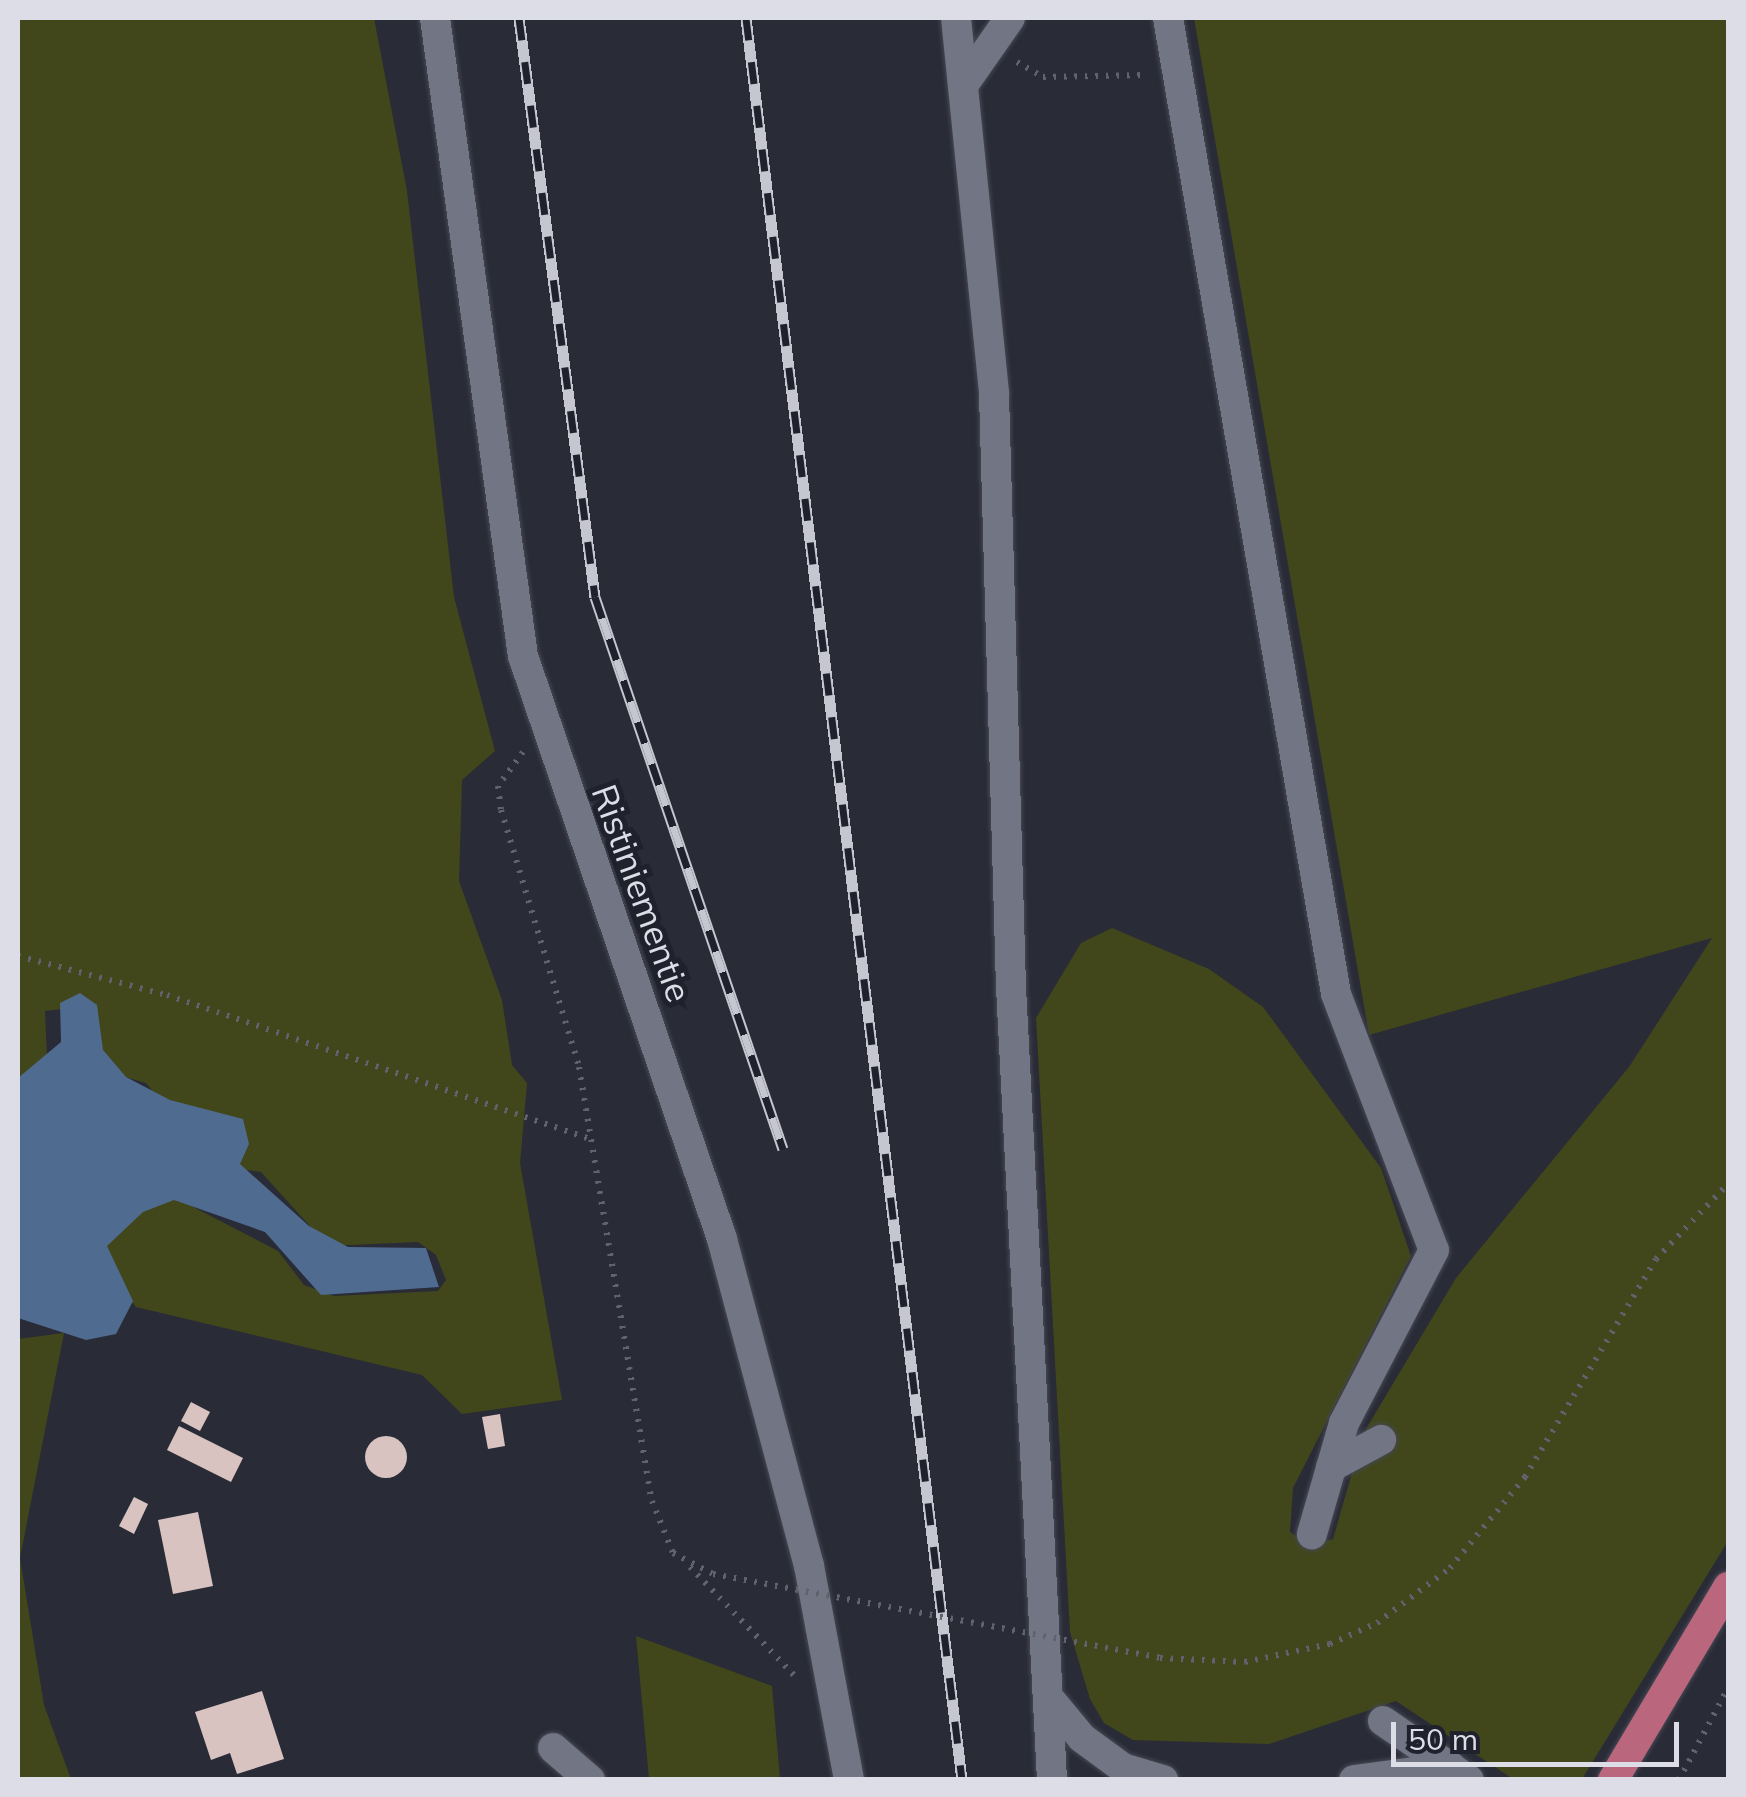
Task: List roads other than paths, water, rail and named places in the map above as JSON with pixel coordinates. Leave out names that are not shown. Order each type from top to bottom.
[{"type":"main road","points":[[1613,1780],[1728,1587]]},
{"type":"street","name":"Ristiniementie","points":[[435,18],[507,564],[548,744],[722,1238],[809,1566],[849,1780]]},
{"type":"street","points":[[956,18],[1003,566],[1011,987],[1052,1780]]},
{"type":"street","points":[[964,84],[1010,18]]},
{"type":"street","points":[[1168,18],[1336,994],[1434,1250],[1344,1423],[1312,1534]]},
{"type":"street","points":[[1331,1468],[1382,1440]]},
{"type":"street","points":[[1048,1696],[1095,1748],[1163,1780]]},
{"type":"street","points":[[1383,1721],[1460,1773]]},
{"type":"street","points":[[553,1748],[590,1780]]},
{"type":"street","points":[[1354,1780],[1460,1773]]},
{"type":"water","points":[[80,993],[97,1005],[103,1050],[126,1077],[170,1100],[243,1119],[249,1144],[240,1164],[309,1226],[348,1247],[426,1248],[439,1287],[321,1295],[265,1232],[174,1200],[143,1212],[107,1246],[133,1301],[116,1334],[86,1340],[18,1318],[18,1078],[61,1042],[60,1003]]},
{"type":"railway","points":[[519,18],[595,597],[783,1149]]},
{"type":"railway","points":[[746,18],[962,1780]]}]
